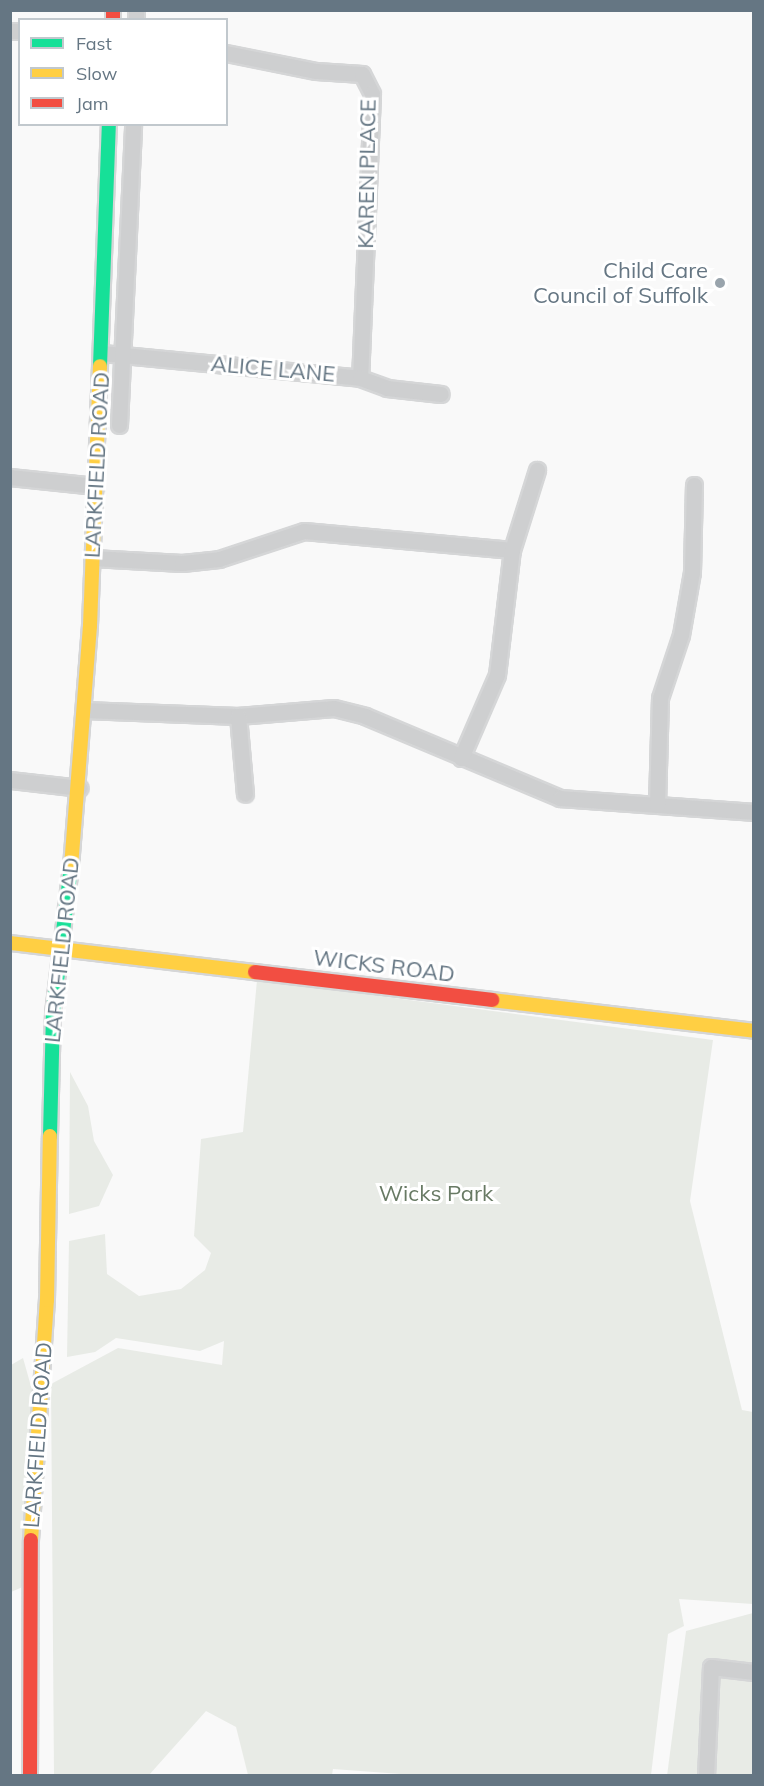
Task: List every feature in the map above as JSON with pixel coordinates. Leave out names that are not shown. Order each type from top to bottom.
[{"type":"main road","name":"LARKFIELD ROAD","points":[[30,1776],[30,1554],[47,1300],[53,1013],[80,788],[102,353],[109,126]]},
{"type":"main road","name":"WICKS ROAD","points":[[10,943],[753,1031]]},
{"type":"street","name":"KAREN PLACE","points":[[228,52],[316,71],[362,74],[372,94],[360,378]]},
{"type":"street","name":"LARKFIELD ROAD","points":[[119,425],[125,355],[133,126]]},
{"type":"street","name":"ALICE LANE","points":[[102,353],[360,378],[387,388],[441,394]]},
{"type":"street","points":[[461,758],[497,675],[512,550],[537,470]]},
{"type":"street","points":[[10,477],[96,486]]},
{"type":"street","points":[[657,805],[660,698],[681,635],[692,572],[694,486]]},
{"type":"street","points":[[92,558],[182,563],[219,559],[304,531],[512,550]]},
{"type":"street","points":[[84,710],[238,716],[334,708],[365,716],[560,798],[753,812]]},
{"type":"street","points":[[238,716],[245,794]]},
{"type":"street","points":[[10,780],[80,788]]},
{"type":"street","points":[[706,1776],[711,1667],[753,1672]]},
{"type":"green space","name":"Wicks Park","points":[[257,980],[713,1040],[690,1201],[742,1410],[753,1412],[753,1604],[679,1599],[684,1626],[668,1634],[651,1775],[428,1776],[333,1769],[332,1775],[248,1775],[236,1727],[206,1711],[149,1775],[54,1775],[51,1384],[118,1348],[222,1365],[224,1341],[200,1351],[116,1338],[95,1352],[67,1357],[69,1241],[105,1234],[107,1274],[139,1296],[181,1289],[205,1270],[211,1253],[194,1236],[201,1139],[243,1132]]},
{"type":"green space","points":[[70,1072],[88,1106],[94,1141],[113,1175],[99,1206],[69,1214]]},
{"type":"green space","points":[[23,1358],[32,1390],[25,1586],[11,1592],[11,1365]]},
{"type":"green space","points":[[753,1613],[753,1775],[667,1776],[686,1631]]},
{"type":"traffic: fast","points":[[100,366],[109,126]]},
{"type":"traffic: fast","points":[[50,1136],[53,1013],[71,867]]},
{"type":"traffic: slow","points":[[71,867],[90,626],[100,366]]},
{"type":"traffic: slow","points":[[10,943],[255,972]]},
{"type":"traffic: slow","points":[[492,1000],[754,1031]]},
{"type":"traffic: slow","points":[[31,1540],[47,1300],[50,1136]]},
{"type":"traffic: jam","points":[[113,10],[113,18]]},
{"type":"traffic: jam","points":[[255,972],[492,1000]]},
{"type":"traffic: jam","points":[[30,1776],[31,1540]]},
{"type":"place","name":"Child Care Council of Suffolk","points":[[720,283]]}]
